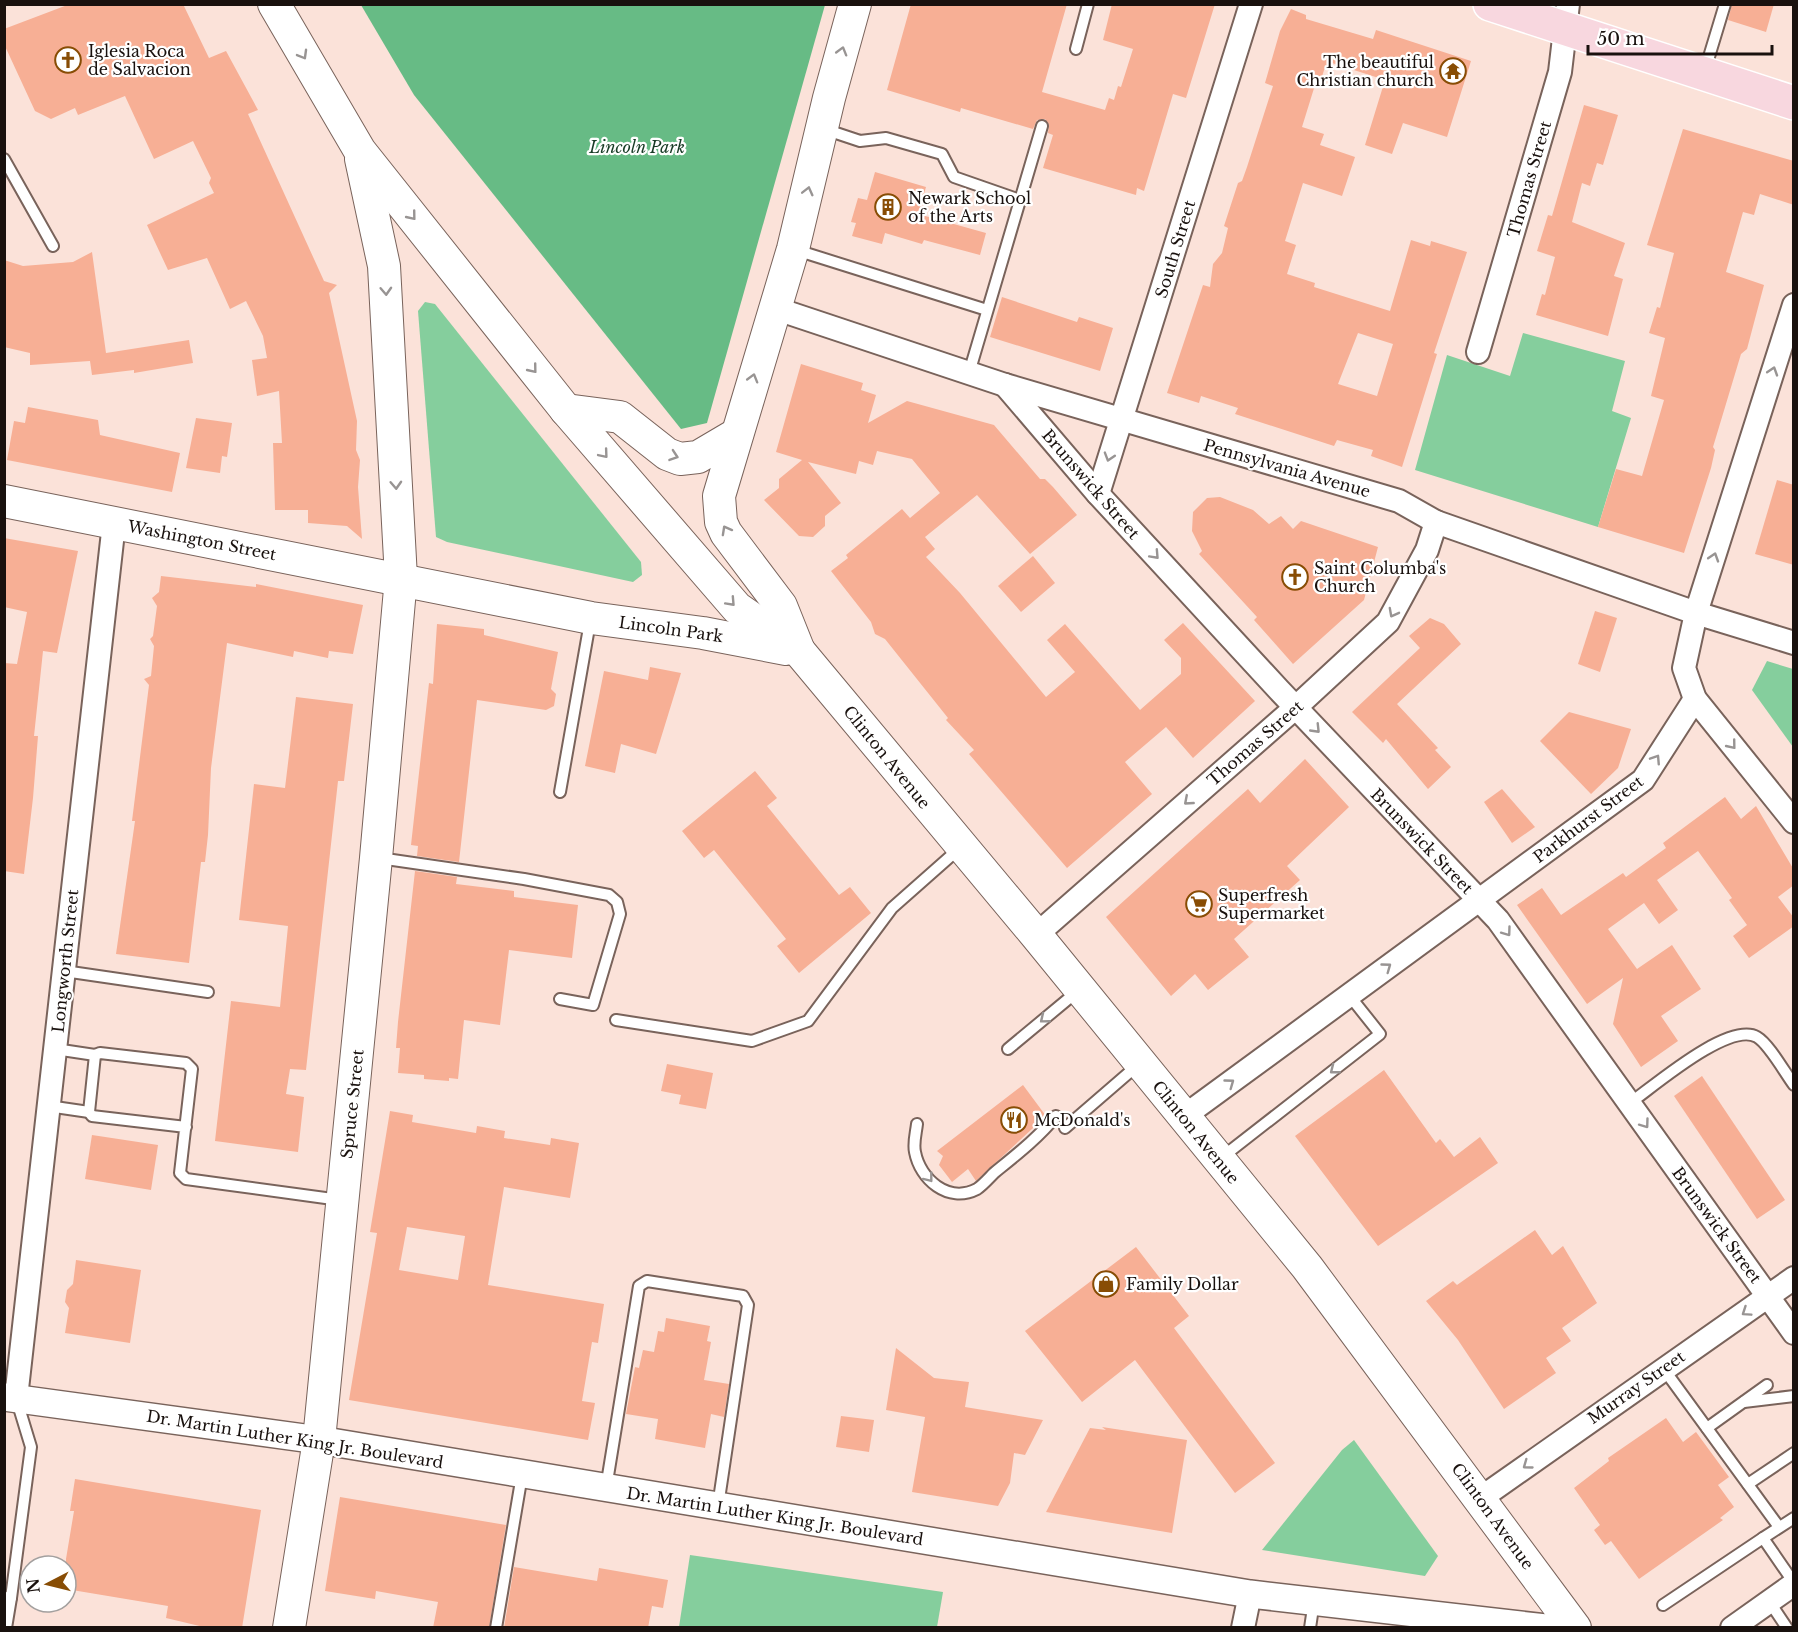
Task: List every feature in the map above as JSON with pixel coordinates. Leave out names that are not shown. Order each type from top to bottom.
[{"type":"main road","name":"Lincoln Park","points":[[274,4],[360,151],[566,410],[737,608],[799,651]]},
{"type":"main road","points":[[799,651],[781,606],[721,522],[719,496],[793,249],[824,129],[829,98],[855,4]]},
{"type":"main road","points":[[1490,4],[1567,17],[1704,74],[1794,103]]},
{"type":"main road","name":"Lincoln Park","points":[[360,151],[384,266],[400,578],[591,618],[703,633],[799,651]]},
{"type":"main road","points":[[566,410],[620,417],[667,454],[680,459],[698,457],[737,434]]},
{"type":"main road","name":"Washington Street","points":[[4,501],[400,578]]},
{"type":"main road","name":"Spruce Street","points":[[289,1628],[319,1440],[376,858],[400,578]]},
{"type":"main road","name":"Clinton Avenue","points":[[799,651],[1036,935],[1307,1267],[1481,1498],[1575,1628]]},
{"type":"street","name":"South Street","points":[[1098,494],[1251,4]]},
{"type":"street","name":"Thomas Street","points":[[1478,352],[1560,72],[1567,17]]},
{"type":"street","points":[[1794,305],[1696,613],[1684,668],[1695,699],[1794,822]]},
{"type":"street","name":"Pennsylvania Avenue","points":[[774,308],[1005,385],[1399,501],[1436,522],[1696,613],[1794,643]]},
{"type":"street","name":"Brunswick Street","points":[[1005,385],[1098,494],[1295,708],[1498,920],[1794,1333]]},
{"type":"street","name":"Thomas Street","points":[[1036,935],[1295,708],[1388,622],[1427,550],[1436,522]]},
{"type":"street","name":"Longworth Street","points":[[10,1397],[55,1049],[114,523]]},
{"type":"street","name":"Parkhurst Street","points":[[1183,1117],[1643,780],[1695,699]]},
{"type":"street","name":"Murray Street","points":[[1481,1498],[1794,1278]]},
{"type":"street","name":"Dr. Martin Luther King Jr. Boulevard","points":[[10,1397],[319,1440],[1250,1594],[1546,1628]]},
{"type":"street","points":[[1732,1628],[1794,1583]]},
{"type":"street","points":[[1243,1628],[1250,1594]]},
{"type":"lane","points":[[1076,49],[1088,4]]},
{"type":"lane","points":[[1704,74],[1725,4]]},
{"type":"lane","points":[[969,373],[1042,126]]},
{"type":"lane","points":[[824,129],[860,141],[886,138],[942,153],[954,177],[1020,200]]},
{"type":"lane","points":[[4,159],[53,246]]},
{"type":"lane","points":[[793,249],[987,310]]},
{"type":"lane","points":[[560,792],[591,618]]},
{"type":"lane","points":[[616,1020],[752,1041],[808,1021],[892,908],[961,847]]},
{"type":"lane","points":[[376,858],[524,879],[609,895],[617,902],[620,914],[593,1005],[560,999]]},
{"type":"lane","points":[[63,971],[208,992]]},
{"type":"lane","points":[[1008,1048],[1079,990]]},
{"type":"lane","points":[[1219,1160],[1380,1034],[1349,995]]},
{"type":"lane","points":[[1630,1103],[1698,1054],[1740,1035],[1750,1034],[1760,1038],[1794,1085]]},
{"type":"lane","points":[[55,1049],[186,1064],[192,1069],[180,1173],[186,1179],[343,1201]]},
{"type":"lane","points":[[89,1112],[95,1055]]},
{"type":"lane","points":[[1065,1128],[1140,1064]]},
{"type":"lane","points":[[48,1106],[89,1112],[92,1116],[186,1127]]},
{"type":"lane","points":[[917,1124],[914,1149],[927,1178],[936,1187],[961,1192],[976,1189],[1041,1135],[1056,1116]]},
{"type":"lane","points":[[606,1488],[639,1287],[647,1281],[743,1296],[748,1305],[718,1506]]},
{"type":"lane","points":[[1663,1368],[1779,1527]]},
{"type":"lane","points":[[1707,1428],[1767,1385]]},
{"type":"lane","points":[[1743,1402],[1794,1396]]},
{"type":"lane","points":[[6,1628],[8,1597],[31,1447],[10,1397]]},
{"type":"lane","points":[[1748,1484],[1794,1453]]},
{"type":"lane","points":[[496,1628],[522,1474]]},
{"type":"lane","points":[[1664,1605],[1794,1518]]},
{"type":"lane","points":[[1763,1538],[1794,1583]]},
{"type":"lane","points":[[1310,1628],[1314,1601]]},
{"type":"lane","points":[[1769,1601],[1787,1628]]},
{"type":"green space","name":"Lincoln Park","points":[[361,5],[825,5],[707,423],[681,429],[414,95]]},
{"type":"green space","points":[[425,302],[435,304],[641,562],[642,575],[633,582],[447,542],[436,537],[418,311]]},
{"type":"green space","points":[[1523,333],[1625,361],[1612,411],[1631,418],[1598,527],[1415,470],[1447,355],[1510,376]]},
{"type":"green space","points":[[1767,661],[1793,669],[1793,747],[1752,690]]},
{"type":"green space","points":[[1354,1440],[1438,1556],[1425,1576],[1262,1550],[1342,1450]]},
{"type":"green space","points":[[690,1555],[943,1592],[937,1627],[679,1627]]},
{"type":"building","points":[[70,4],[183,4],[209,58],[226,51],[258,110],[248,114],[324,281],[337,285],[329,293],[357,421],[356,450],[360,460],[358,487],[362,539],[347,526],[308,523],[308,510],[275,510],[273,443],[282,443],[279,391],[257,396],[252,360],[267,358],[263,336],[246,301],[230,309],[207,258],[168,270],[147,225],[214,193],[209,183],[211,178],[193,141],[154,159],[125,96],[78,115],[75,108],[51,119],[35,111],[4,44],[4,29]]},
{"type":"building","points":[[911,4],[1067,4],[1042,92],[1105,110],[1109,98],[1114,100],[1118,86],[1121,87],[1133,49],[1103,40],[1112,4],[1215,4],[1186,98],[1173,94],[1144,191],[1137,188],[1136,195],[1043,168],[1053,135],[1048,133],[1049,125],[1045,119],[1037,120],[1033,129],[961,108],[960,112],[887,90]]},
{"type":"building","points":[[1732,4],[1774,4],[1766,32],[1728,20]]},
{"type":"building","points":[[1291,9],[1306,15],[1306,19],[1373,39],[1376,30],[1471,61],[1447,137],[1403,123],[1392,154],[1365,145],[1385,80],[1332,63],[1330,69],[1325,67],[1320,83],[1315,85],[1302,127],[1324,134],[1320,145],[1355,157],[1342,196],[1303,183],[1285,241],[1296,245],[1287,274],[1315,283],[1314,287],[1390,311],[1411,240],[1430,246],[1431,241],[1467,252],[1434,353],[1437,354],[1402,467],[1371,456],[1373,450],[1337,440],[1334,446],[1235,414],[1238,408],[1201,396],[1199,403],[1167,393],[1203,285],[1210,287],[1213,264],[1222,253],[1228,228],[1224,226],[1238,183],[1242,181],[1247,167],[1273,86],[1265,83],[1280,31]],"holes":[[[1358,333],[1393,344],[1377,396],[1338,384]]]},
{"type":"building","points":[[1584,105],[1618,115],[1603,165],[1597,163],[1590,186],[1582,183],[1572,222],[1625,243],[1614,276],[1623,279],[1608,336],[1536,315],[1542,294],[1545,295],[1555,257],[1537,251],[1548,215],[1552,216]]},
{"type":"building","points":[[1683,129],[1794,161],[1794,205],[1760,194],[1754,215],[1743,212],[1726,272],[1764,285],[1747,349],[1741,354],[1713,447],[1715,450],[1711,468],[1684,553],[1598,527],[1616,469],[1642,476],[1664,400],[1651,396],[1665,338],[1649,333],[1657,307],[1660,308],[1674,253],[1647,245]]},
{"type":"building","name":"Newark School of the Arts","points":[[875,172],[926,187],[918,214],[986,233],[980,255],[924,240],[922,244],[885,233],[882,244],[852,236],[856,223],[851,222],[858,198],[867,200]]},
{"type":"building","points":[[92,252],[106,353],[189,340],[193,363],[134,373],[134,370],[92,375],[90,361],[30,365],[30,353],[4,347],[4,260],[23,266],[73,262]]},
{"type":"building","points":[[1002,297],[1077,322],[1079,317],[1113,328],[1100,371],[990,337]]},
{"type":"building","points":[[801,364],[863,383],[861,390],[876,395],[868,423],[907,401],[994,425],[1040,479],[1045,479],[1077,515],[1030,554],[977,495],[925,537],[935,549],[926,557],[960,593],[1046,697],[1075,672],[1047,640],[1065,624],[1140,710],[1181,674],[1181,658],[1164,640],[1183,623],[1255,701],[1193,758],[1166,727],[1125,762],[1152,794],[1067,868],[969,754],[974,750],[946,720],[948,718],[885,639],[875,634],[871,622],[831,571],[848,558],[846,555],[902,509],[910,518],[940,493],[912,459],[877,451],[873,465],[859,461],[856,474],[808,462],[841,503],[825,516],[825,526],[813,537],[799,536],[764,500],[779,488],[779,479],[802,460],[776,452]]},
{"type":"building","points":[[28,407],[98,420],[100,435],[180,453],[172,492],[7,460],[14,421],[25,423]]},
{"type":"building","points":[[196,418],[232,423],[227,457],[222,456],[220,473],[186,468]]},
{"type":"building","points":[[1777,480],[1794,485],[1794,565],[1755,554]]},
{"type":"building","name":"Saint Columba's Church","points":[[1220,497],[1253,510],[1269,524],[1281,516],[1293,529],[1301,521],[1378,547],[1364,600],[1293,664],[1254,620],[1257,617],[1199,554],[1202,551],[1192,531],[1193,512],[1207,498]]},
{"type":"building","points":[[4,538],[78,551],[57,653],[43,651],[34,736],[38,736],[33,798],[24,874],[4,871],[4,663],[17,664],[27,612],[4,607]]},
{"type":"building","points":[[1033,556],[1055,583],[1021,612],[998,586]]},
{"type":"building","points":[[161,576],[256,587],[256,584],[363,605],[353,654],[329,651],[328,658],[294,651],[293,657],[227,643],[211,768],[205,862],[201,862],[189,963],[116,954],[135,821],[132,821],[149,685],[144,679],[151,676],[154,646],[150,639],[153,636],[157,606],[152,598],[159,592]]},
{"type":"building","points":[[1595,611],[1617,618],[1600,672],[1578,664]]},
{"type":"building","points":[[1430,618],[1444,624],[1461,644],[1397,704],[1438,748],[1435,750],[1451,767],[1428,789],[1386,739],[1383,743],[1352,712],[1420,648],[1409,636]]},
{"type":"building","points":[[437,624],[484,629],[484,635],[558,652],[551,689],[556,694],[554,706],[546,710],[477,700],[459,862],[417,856],[418,846],[411,845],[429,683],[433,684]]},
{"type":"building","points":[[650,667],[681,673],[656,754],[621,744],[615,773],[585,766],[604,671],[648,680]]},
{"type":"building","points":[[296,697],[353,704],[344,781],[338,781],[306,1070],[290,1069],[286,1094],[304,1097],[298,1152],[215,1141],[231,1001],[280,1007],[288,926],[239,920],[254,784],[285,788]]},
{"type":"building","points":[[1569,712],[1631,729],[1618,768],[1591,794],[1540,741]]},
{"type":"building","points":[[1305,759],[1349,807],[1287,866],[1300,880],[1234,939],[1249,957],[1208,990],[1195,974],[1171,996],[1106,917],[1248,789],[1260,803]]},
{"type":"building","points":[[755,771],[777,798],[767,806],[839,895],[850,887],[871,913],[799,973],[777,946],[786,939],[714,850],[704,858],[682,831]]},
{"type":"building","points":[[1502,789],[1535,827],[1512,843],[1484,802]]},
{"type":"building","points":[[1725,797],[1741,819],[1756,806],[1794,870],[1794,885],[1778,897],[1794,918],[1794,926],[1749,958],[1733,936],[1747,925],[1729,900],[1732,898],[1698,851],[1657,880],[1678,910],[1659,924],[1644,903],[1608,929],[1637,969],[1672,945],[1701,989],[1661,1016],[1678,1041],[1641,1067],[1613,1024],[1623,978],[1587,1004],[1517,905],[1542,888],[1561,915],[1623,873],[1626,877],[1666,848],[1663,843]]},
{"type":"building","points":[[415,871],[457,877],[456,884],[514,891],[514,897],[578,905],[572,958],[509,950],[500,1025],[464,1020],[458,1079],[449,1078],[449,1081],[424,1079],[424,1075],[398,1073],[400,1048],[396,1048],[398,1022]]},
{"type":"building","points":[[667,1064],[713,1073],[706,1109],[679,1104],[681,1095],[661,1091]]},
{"type":"building","points":[[1384,1070],[1436,1143],[1440,1139],[1454,1157],[1480,1137],[1498,1163],[1378,1246],[1295,1136]]},
{"type":"building","points":[[1702,1076],[1785,1200],[1757,1219],[1674,1096]]},
{"type":"building","points":[[1023,1085],[1046,1116],[976,1181],[968,1169],[952,1182],[939,1165],[943,1156],[937,1151]]},
{"type":"building","points":[[390,1111],[413,1115],[412,1122],[476,1133],[477,1126],[505,1131],[504,1138],[550,1145],[551,1138],[579,1143],[570,1198],[504,1187],[488,1285],[604,1304],[598,1343],[592,1342],[582,1401],[595,1403],[588,1440],[349,1400],[377,1233],[370,1232]],"holes":[[[407,1227],[465,1236],[458,1280],[399,1270]]]},
{"type":"building","points":[[92,1135],[158,1145],[151,1190],[85,1179]]},
{"type":"building","points":[[1535,1230],[1552,1255],[1563,1246],[1597,1303],[1562,1328],[1571,1341],[1546,1358],[1556,1373],[1504,1409],[1458,1340],[1426,1301],[1453,1281],[1457,1285]]},
{"type":"building","points":[[1136,1247],[1189,1316],[1174,1328],[1275,1463],[1235,1493],[1135,1360],[1082,1402],[1025,1331]]},
{"type":"building","points":[[76,1260],[141,1270],[130,1343],[65,1333],[69,1308],[65,1302],[67,1290],[73,1284]]},
{"type":"building","points":[[666,1318],[710,1326],[707,1341],[711,1342],[704,1380],[729,1384],[724,1417],[711,1414],[705,1448],[655,1439],[658,1419],[626,1414],[635,1367],[639,1368],[643,1350],[654,1352],[658,1331],[664,1332]]},
{"type":"building","points":[[896,1348],[934,1378],[969,1382],[965,1407],[1043,1420],[1025,1455],[1014,1453],[1010,1483],[998,1506],[912,1492],[925,1417],[886,1410]]},
{"type":"building","points":[[841,1416],[874,1420],[869,1452],[836,1447]]},
{"type":"building","points":[[1666,1418],[1683,1442],[1696,1432],[1729,1477],[1718,1485],[1734,1507],[1720,1518],[1723,1520],[1639,1579],[1611,1541],[1605,1545],[1594,1530],[1600,1525],[1574,1488],[1609,1461],[1608,1458]]},
{"type":"building","points":[[1102,1427],[1187,1440],[1172,1533],[1046,1512],[1090,1428],[1106,1430]]},
{"type":"building","points":[[75,1479],[261,1510],[242,1628],[208,1628],[166,1618],[168,1606],[78,1591],[78,1554],[67,1554],[74,1511],[70,1511]]},
{"type":"building","points":[[340,1497],[506,1525],[489,1628],[433,1628],[438,1602],[376,1591],[375,1599],[325,1591]]},
{"type":"building","points":[[514,1567],[597,1581],[599,1568],[668,1580],[663,1608],[652,1606],[648,1628],[504,1628]]},
{"type":"place","name":"Iglesia Roca de Salvacion","points":[[68,60]]},
{"type":"place","name":"The beautiful Christian church","points":[[1453,71]]},
{"type":"place","name":"Newark School of the Arts","points":[[888,207]]},
{"type":"place","name":"Saint Columba's Church","points":[[1295,577]]},
{"type":"place","name":"Superfresh Supermarket","points":[[1199,904]]},
{"type":"place","name":"McDonald's","points":[[1014,1120]]},
{"type":"place","name":"Family Dollar","points":[[1106,1284]]}]
